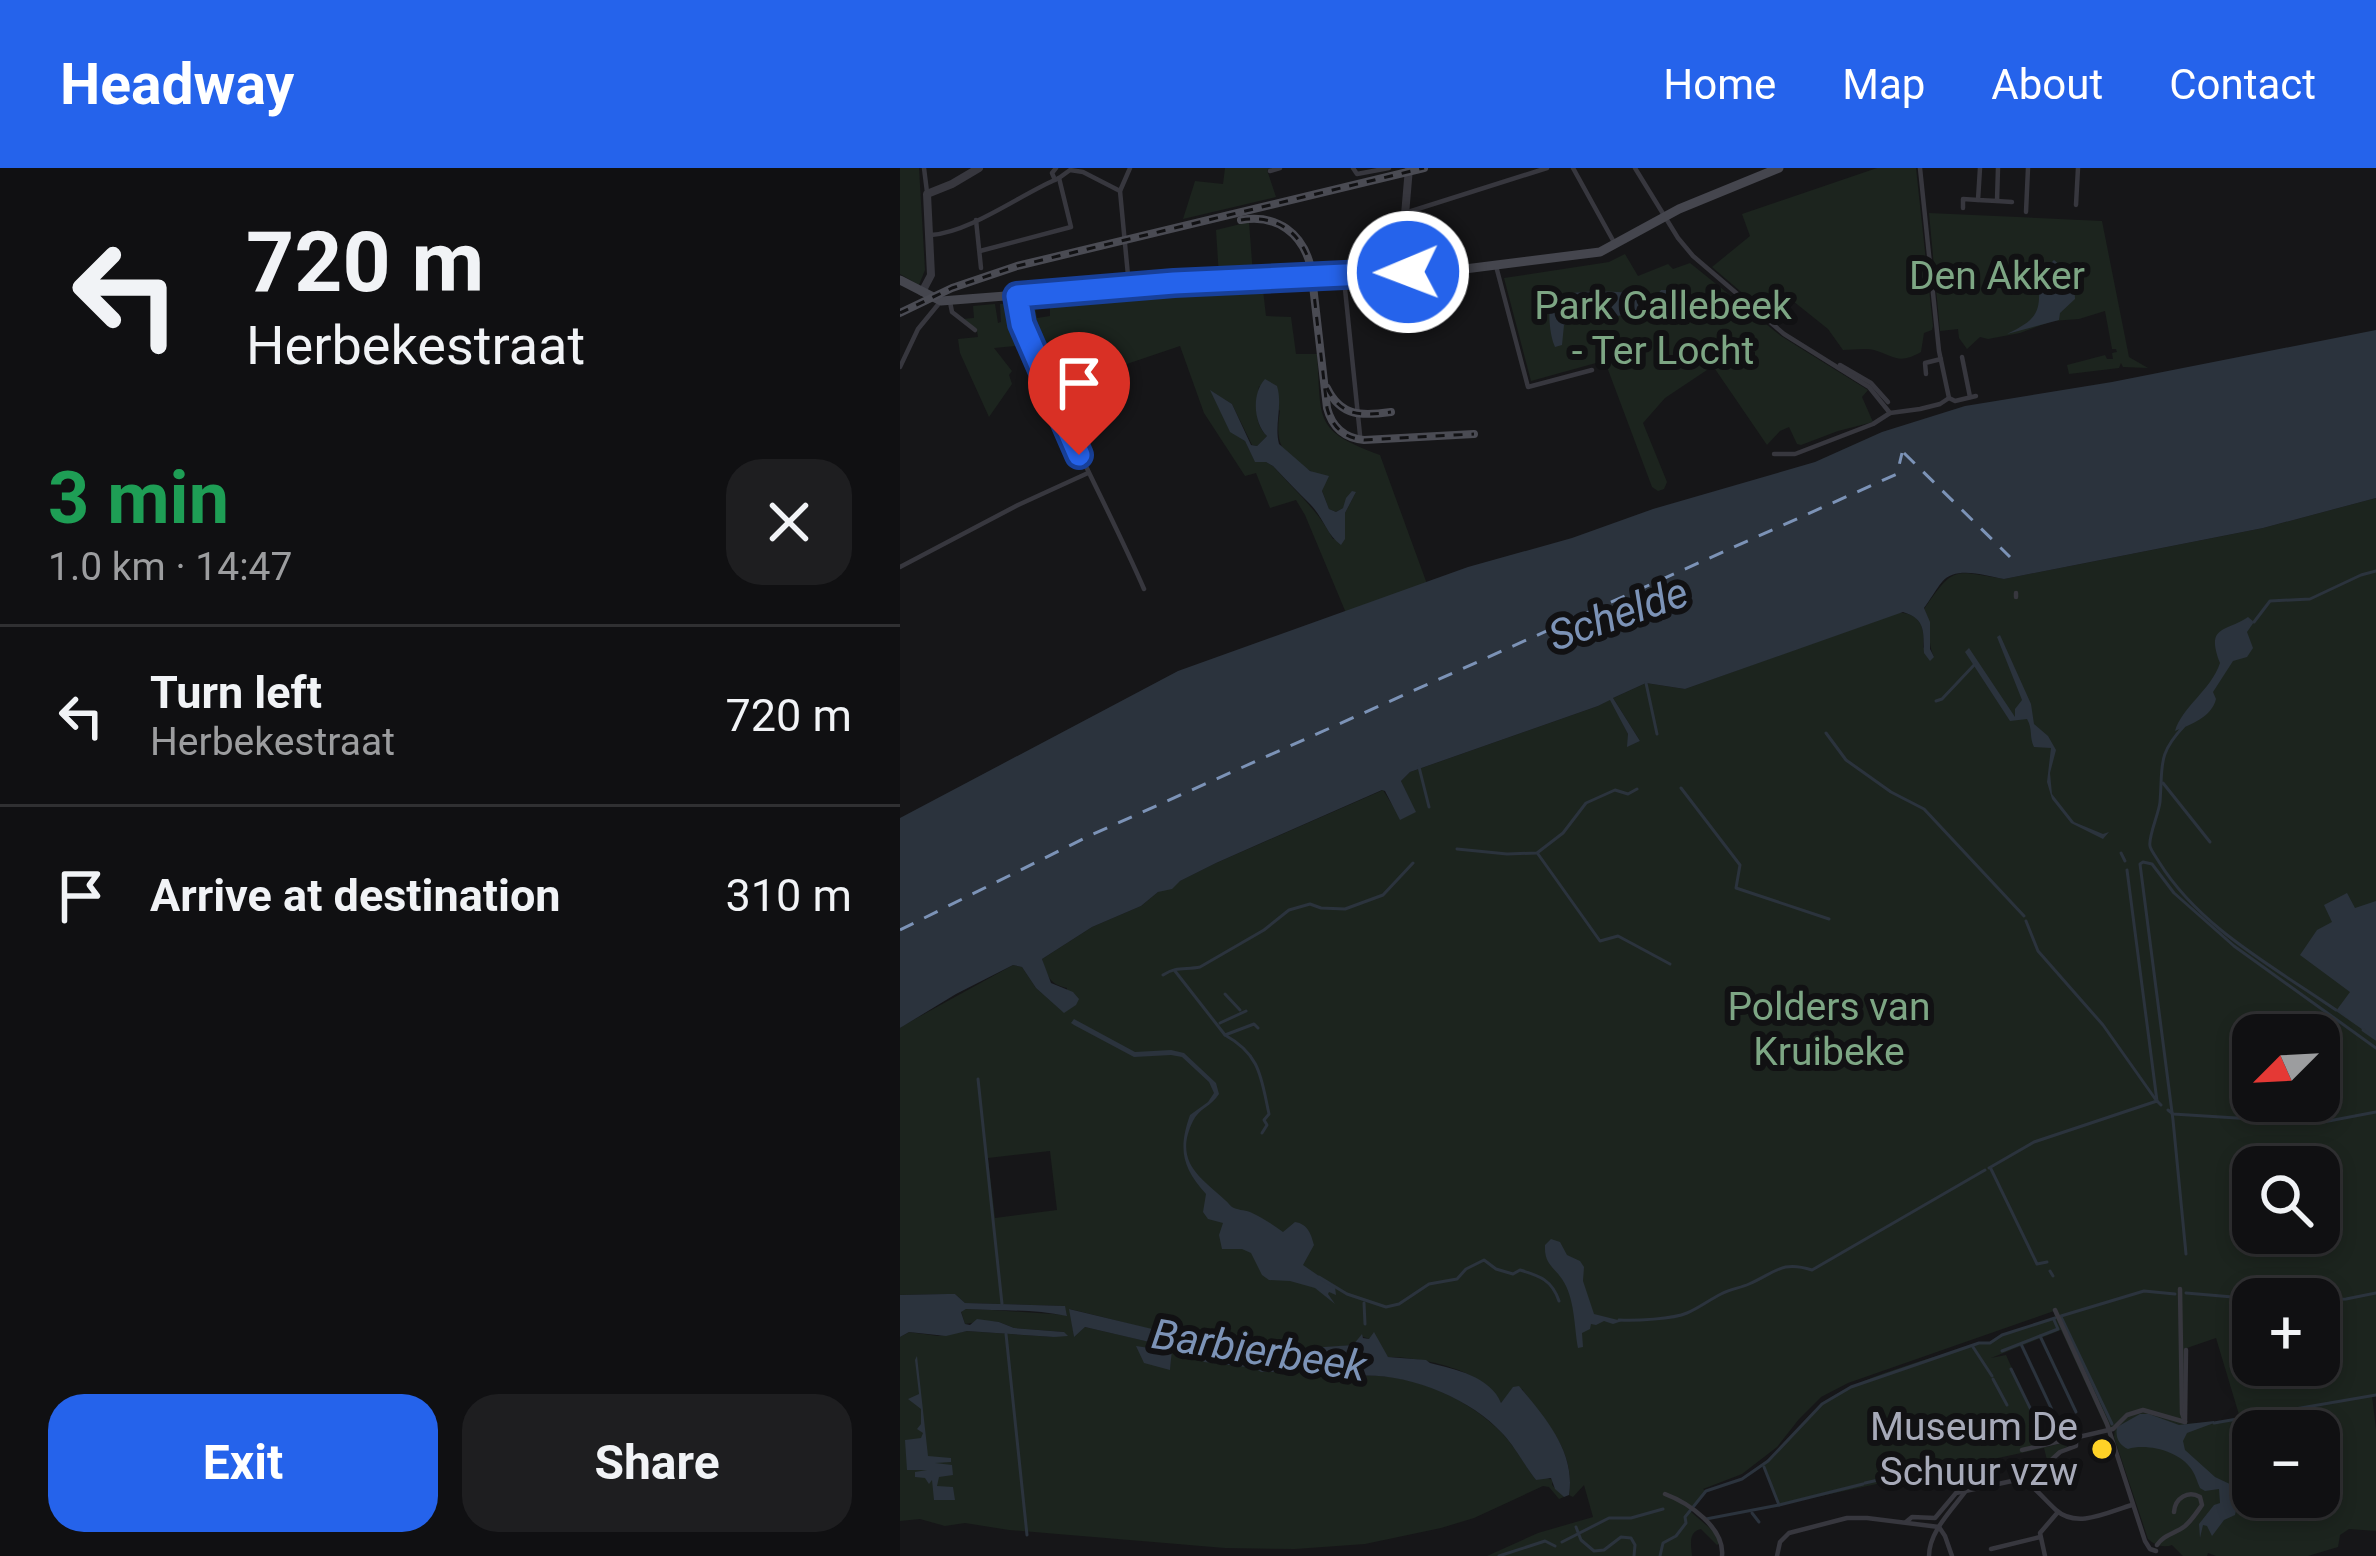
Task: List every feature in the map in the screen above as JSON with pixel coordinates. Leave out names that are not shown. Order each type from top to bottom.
[{"type":"main road","points":[[900,280],[946,302],[1187,282],[1496,266],[1600,252],[1664,216],[1779,168]]},
{"type":"main road","points":[[1075,292],[1187,282]]},
{"type":"street","points":[[922,292],[931,275],[924,168]]},
{"type":"street","points":[[927,194],[979,168]]},
{"type":"street","points":[[980,251],[1070,228],[1052,173],[1056,168]]},
{"type":"street","points":[[1129,286],[1120,191],[1130,168]]},
{"type":"street","points":[[1270,171],[1280,168]]},
{"type":"street","points":[[1353,168],[1362,175],[1389,168]]},
{"type":"street","points":[[1400,273],[1409,168]]},
{"type":"street","points":[[1406,213],[1547,168]]},
{"type":"street","points":[[1573,168],[1616,244]]},
{"type":"street","points":[[1635,168],[1687,249],[1784,334],[1869,387],[1890,413]]},
{"type":"street","points":[[1920,168],[1949,398]]},
{"type":"street","points":[[1978,200],[1980,168]]},
{"type":"street","points":[[1996,201],[1998,168]]},
{"type":"street","points":[[2026,212],[2028,168]]},
{"type":"street","points":[[2076,206],[2078,168]]},
{"type":"street","points":[[931,236],[976,220],[1072,169],[1120,191]]},
{"type":"street","points":[[1963,208],[1963,199],[2012,202]]},
{"type":"street","points":[[976,220],[981,268]]},
{"type":"street","points":[[1496,266],[1528,387],[1592,370]]},
{"type":"street","points":[[1344,274],[1360,435]]},
{"type":"street","points":[[1017,296],[1024,332],[1144,589]]},
{"type":"street","points":[[900,367],[918,329],[946,302],[975,330]]},
{"type":"street","points":[[1949,398],[1973,397],[1962,357]]},
{"type":"street","points":[[1925,374],[1924,362],[1941,359]]},
{"type":"street","points":[[1835,365],[1860,374],[1888,402]]},
{"type":"street","points":[[1774,454],[1796,454],[1890,413],[1920,410],[1949,398]]},
{"type":"street","points":[[900,567],[1088,473]]},
{"type":"street","points":[[2180,1289],[2185,1422]]},
{"type":"street","points":[[2055,1310],[2109,1430],[2147,1545],[2156,1550],[2163,1537],[2190,1522],[2202,1505],[2200,1496],[2182,1496],[2174,1511]]},
{"type":"street","points":[[2185,1422],[2186,1350]]},
{"type":"street","points":[[2022,1450],[2109,1430],[2127,1415],[2143,1410],[2185,1422]]},
{"type":"street","points":[[2027,1482],[2060,1452],[2076,1446],[2076,1437]]},
{"type":"street","points":[[1906,1522],[1912,1517],[1935,1518],[1956,1493],[2012,1481],[2027,1482],[2058,1512],[2077,1520],[2132,1505]]},
{"type":"street","points":[[1928,1552],[1939,1527],[1965,1492]]},
{"type":"street","points":[[1665,1494],[1709,1524],[1721,1539],[1722,1556]]},
{"type":"street","points":[[2044,1556],[2042,1530],[2058,1512]]},
{"type":"street","points":[[1777,1556],[1780,1541],[1789,1533],[1847,1518],[1939,1527]]},
{"type":"street","points":[[1925,1526],[1928,1552]]},
{"type":"street","points":[[1939,1527],[1952,1556]]},
{"type":"street","points":[[1991,1549],[2040,1537]]},
{"type":"green space","points":[[900,168],[919,168],[925,270],[919,285],[900,274]]},
{"type":"green space","points":[[1225,168],[1274,168],[1267,170],[1276,197],[1183,219],[1195,181],[1223,184]]},
{"type":"green space","name":"Park Callebeek - Ter Locht","points":[[1877,168],[1916,168],[1933,326],[1924,333],[1921,352],[1902,359],[1870,349],[1843,350],[1828,329],[1788,297],[1767,314],[1712,267],[1750,236],[1742,214]]},
{"type":"green space","name":"Den Akker","points":[[1929,213],[2102,221],[2129,357],[2148,368],[2121,363],[2119,368],[2069,374],[2067,365],[2105,355],[2113,359],[2112,353],[2117,352],[2112,349],[2105,311],[2020,333],[1980,337],[1967,349],[1958,329],[1940,331]]},
{"type":"green space","points":[[1249,222],[1253,275],[1219,276],[1216,230]]},
{"type":"green space","name":"Park Callebeek - Ter Locht","points":[[1625,254],[1638,276],[1668,264],[1673,269],[1690,263],[1781,336],[1868,390],[1862,397],[1873,422],[1801,445],[1789,427],[1767,445],[1713,366],[1665,398],[1643,423],[1667,482],[1658,491],[1652,487],[1607,367],[1596,363],[1531,381],[1504,278],[1609,262]]},
{"type":"green space","points":[[1262,281],[1266,316],[1291,317],[1296,354],[1317,354],[1325,420],[1342,438],[1380,455],[1427,584],[1346,613],[1296,500],[1270,508],[1256,473],[1245,476],[1204,413],[1180,346],[1050,390],[1025,325],[1022,303],[1034,301],[1037,318],[1050,316],[1050,298],[1149,294],[1189,285]],"holes":[[[1259,386],[1280,411],[1282,447],[1325,480],[1322,491],[1329,509],[1343,508],[1356,492],[1345,513],[1344,539],[1333,539],[1273,466],[1255,461],[1245,441],[1230,431],[1211,391],[1232,404],[1252,445],[1267,436],[1258,420]]]},
{"type":"green space","points":[[995,304],[998,323],[1000,304],[1013,304],[1026,345],[994,348],[1012,371],[1012,384],[989,417],[958,339],[978,337],[963,319],[974,318],[973,306]]},
{"type":"green space","name":"Polders van Kruibeke","points":[[2376,498],[2376,1395],[2372,1396],[2376,1531],[2349,1529],[2340,1535],[2338,1547],[2308,1556],[2183,1556],[2172,1545],[2153,1543],[2114,1437],[2115,1428],[2106,1428],[2061,1330],[1991,1358],[2006,1355],[2046,1447],[2071,1441],[2047,1460],[2044,1448],[1779,1505],[1763,1465],[1836,1394],[1875,1377],[1990,1343],[2055,1318],[2054,1311],[1848,1383],[1821,1397],[1777,1447],[1742,1474],[1703,1489],[1706,1491],[1690,1511],[1720,1543],[1701,1529],[1691,1539],[1692,1556],[1487,1556],[1538,1533],[1593,1517],[1584,1485],[1573,1497],[1569,1495],[1564,1451],[1522,1389],[1513,1388],[1501,1403],[1468,1374],[1435,1363],[1388,1357],[1361,1336],[1353,1345],[1334,1347],[1238,1346],[1070,1309],[1074,1336],[1085,1327],[1159,1344],[1156,1349],[1138,1347],[1170,1369],[1171,1349],[1262,1372],[1343,1371],[1347,1377],[1389,1377],[1431,1388],[1487,1420],[1536,1480],[1553,1480],[1564,1497],[1559,1499],[1543,1486],[1441,1528],[1365,1544],[1295,1549],[1225,1548],[965,1523],[945,1526],[920,1519],[900,1521],[900,1337],[909,1332],[938,1336],[967,1331],[1054,1337],[1064,1332],[1014,1328],[999,1322],[965,1324],[961,1311],[1067,1315],[1064,1306],[965,1303],[955,1294],[900,1295],[900,1028],[1013,965],[1022,967],[1036,988],[1064,1012],[1067,988],[1050,978],[1042,959],[1092,927],[1141,906],[1158,892],[1216,863],[1383,790],[1401,819],[1415,812],[1401,781],[1410,772],[1611,699],[1628,734],[1628,746],[1640,741],[1613,698],[1646,683],[1685,689],[1898,613],[1920,622],[1923,647],[1934,657],[1924,609],[1942,585],[1964,573],[2004,579],[2263,528]],"holes":[[[1050,1151],[1057,1210],[995,1218],[988,1158]]]},
{"type":"water","points":[[2054,260],[2074,278],[2075,299],[2059,320],[2007,334],[2036,312],[2038,276]]},
{"type":"water","points":[[1687,285],[1688,308],[1670,307],[1660,315],[1648,312],[1569,322],[1564,325],[1562,345],[1555,347],[1551,297],[1590,292],[1657,295]]},
{"type":"water","name":"Schelde","points":[[2376,330],[2376,498],[2263,528],[2004,579],[1955,574],[1942,582],[1924,608],[1934,657],[1930,661],[1924,653],[1920,623],[1903,612],[1685,689],[1646,683],[1613,698],[1640,741],[1627,747],[1628,734],[1610,700],[1410,772],[1401,781],[1416,812],[1400,820],[1382,790],[1216,863],[1158,892],[1141,906],[1092,927],[1042,959],[1051,983],[1079,999],[1064,1013],[1036,988],[1022,967],[1013,965],[900,1028],[900,818],[1178,671],[1468,567],[1815,462],[1882,432],[1965,406]]},
{"type":"water","points":[[1265,379],[1277,386],[1279,444],[1310,471],[1329,476],[1322,491],[1329,509],[1343,508],[1346,498],[1356,492],[1345,513],[1341,545],[1273,466],[1255,462],[1245,441],[1230,432],[1210,390],[1232,404],[1251,445],[1257,446],[1267,436],[1256,409]]},
{"type":"water","points":[[2248,617],[2254,622],[2247,632],[2253,648],[2247,657],[2233,661],[2213,692],[2216,699],[2210,711],[2175,731],[2220,663],[2216,636]]},
{"type":"water","points":[[2000,635],[2031,704],[2034,724],[2056,750],[2050,773],[2052,794],[2074,822],[2109,832],[2103,839],[2071,823],[2052,799],[2047,782],[2051,748],[2034,747],[2027,719],[2010,721],[1965,652],[1969,648],[2015,717],[2022,700]]},
{"type":"water","points":[[2347,893],[2355,908],[2376,901],[2376,1039],[2336,1011],[2350,992],[2300,955],[2317,930],[2332,922],[2324,905]]},
{"type":"water","points":[[1074,1019],[1135,1052],[1184,1053],[1216,1083],[1219,1094],[1195,1117],[1188,1135],[1186,1148],[1193,1168],[1232,1207],[1283,1232],[1295,1222],[1306,1227],[1314,1245],[1303,1265],[1335,1287],[1336,1295],[1328,1294],[1335,1304],[1315,1288],[1269,1280],[1251,1253],[1222,1249],[1223,1223],[1208,1219],[1203,1212],[1206,1194],[1187,1167],[1183,1148],[1190,1115],[1214,1093],[1209,1082],[1182,1057],[1134,1057],[1074,1025]]},
{"type":"water","points":[[1551,1239],[1584,1267],[1583,1281],[1594,1314],[1622,1321],[1591,1324],[1582,1333],[1583,1347],[1578,1348],[1566,1287],[1546,1256],[1545,1245]]},
{"type":"water","points":[[955,1294],[965,1303],[1065,1306],[1067,1316],[961,1312],[965,1324],[977,1319],[1068,1336],[967,1331],[946,1336],[909,1332],[900,1337],[900,1295]]},
{"type":"water","points":[[1069,1309],[1232,1345],[1295,1349],[1353,1345],[1362,1334],[1369,1339],[1374,1332],[1388,1357],[1426,1360],[1471,1375],[1501,1403],[1519,1386],[1563,1450],[1569,1495],[1564,1497],[1555,1489],[1551,1478],[1536,1480],[1488,1420],[1431,1388],[1388,1377],[1346,1377],[1343,1371],[1261,1372],[1204,1362],[1199,1355],[1190,1358],[1186,1350],[1172,1349],[1170,1370],[1144,1363],[1136,1346],[1156,1349],[1158,1344],[1085,1327],[1074,1337]]},
{"type":"water","points":[[917,1356],[928,1456],[951,1458],[951,1462],[935,1463],[952,1465],[953,1475],[939,1477],[937,1486],[953,1487],[955,1500],[934,1500],[932,1480],[929,1484],[915,1477],[915,1472],[927,1470],[907,1470],[905,1440],[921,1438],[923,1433],[917,1429],[921,1409],[908,1399],[919,1394]]},
{"type":"water","points":[[2140,1414],[2179,1425],[2214,1421],[2187,1433],[2183,1441],[2185,1450],[2215,1477],[2232,1485],[2232,1516],[2212,1536],[2203,1525],[2200,1538],[2199,1524],[2220,1503],[2219,1489],[2200,1488],[2187,1463],[2171,1453],[2128,1449],[2118,1440],[2117,1427]]},
{"type":"waterway","points":[[2254,622],[2270,601],[2310,599],[2376,571]]},
{"type":"waterway","points":[[1936,701],[1975,664]]},
{"type":"waterway","points":[[1646,683],[1657,734]]},
{"type":"waterway","points":[[2184,726],[2163,761],[2151,849],[2195,907],[2264,962],[2336,1010]]},
{"type":"waterway","points":[[1826,733],[1846,760],[1924,809],[2024,916]]},
{"type":"waterway","points":[[1419,767],[1429,807]]},
{"type":"waterway","points":[[2163,783],[2210,842]]},
{"type":"waterway","points":[[1681,788],[1740,865],[1736,888],[1829,919]]},
{"type":"waterway","points":[[1457,849],[1537,853],[1563,833],[1586,803],[1615,790],[1628,794],[1637,789]]},
{"type":"waterway","points":[[2121,853],[2125,861]]},
{"type":"waterway","points":[[1538,854],[1600,941],[1618,936],[1670,964]]},
{"type":"waterway","points":[[1163,975],[1200,967],[1289,910],[1310,904],[1345,909],[1383,895],[1413,863]]},
{"type":"waterway","points":[[2186,1254],[2140,864],[2152,864],[2174,893],[2234,946],[2376,1048]]},
{"type":"waterway","points":[[2127,870],[2157,1101]]},
{"type":"waterway","points":[[2026,921],[2038,951],[2103,1025],[2156,1100]]},
{"type":"waterway","points":[[1175,971],[1225,1035],[1254,1024],[1258,1028]]},
{"type":"waterway","points":[[1225,994],[1240,1010]]},
{"type":"waterway","points":[[1220,1023],[1246,1011]]},
{"type":"waterway","points":[[2363,1030],[2376,1039]]},
{"type":"waterway","points":[[1225,1035],[1258,1068],[1269,1114],[1262,1133]]},
{"type":"waterway","points":[[978,1079],[1002,1304]]},
{"type":"waterway","points":[[1989,1168],[2034,1142],[2157,1101],[2161,1105]]},
{"type":"waterway","points":[[2168,1110],[2318,1123],[2376,1112]]},
{"type":"waterway","points":[[1991,1169],[2037,1264],[2047,1262]]},
{"type":"waterway","points":[[1619,1320],[1681,1315],[1779,1269],[1812,1270],[1985,1170]]},
{"type":"waterway","name":"Barbierbeek","points":[[1319,1277],[1347,1294],[1386,1307],[1429,1284],[1457,1279],[1484,1260],[1496,1269],[1539,1277],[1553,1288],[1559,1301]]},
{"type":"waterway","points":[[2050,1271],[2053,1276]]},
{"type":"waterway","points":[[2061,1316],[2144,1291],[2175,1294]]},
{"type":"waterway","points":[[2186,1293],[2232,1297]]},
{"type":"waterway","points":[[2340,1299],[2376,1293]]},
{"type":"waterway","points":[[1364,1303],[1365,1324]]},
{"type":"waterway","points":[[2061,1317],[2112,1424]]},
{"type":"waterway","points":[[1660,1556],[1663,1543],[1676,1536],[1706,1491],[1742,1479],[1768,1461],[1822,1404],[1851,1387],[2055,1318]]},
{"type":"waterway","points":[[2002,1351],[2058,1329],[2054,1320]]},
{"type":"waterway","points":[[1006,1334],[1027,1535]]},
{"type":"waterway","points":[[2040,1336],[2076,1412]]},
{"type":"waterway","points":[[2021,1344],[2053,1412]]},
{"type":"waterway","points":[[1973,1347],[1992,1376]]},
{"type":"waterway","points":[[2011,1369],[2037,1422]]},
{"type":"waterway","points":[[1993,1379],[2007,1405]]},
{"type":"waterway","points":[[2214,1423],[2376,1395]]},
{"type":"waterway","points":[[2039,1428],[2045,1441]]},
{"type":"waterway","points":[[1706,1519],[1779,1505],[1764,1467]]},
{"type":"waterway","points":[[1865,1483],[1905,1474]]},
{"type":"waterway","points":[[1779,1505],[1863,1484]]},
{"type":"waterway","points":[[1562,1542],[1609,1518],[1631,1518],[1663,1509]]},
{"type":"waterway","points":[[1752,1513],[1759,1522]]},
{"type":"waterway","name":"Barbierbeek","points":[[1576,1527],[1581,1540],[1594,1551],[1604,1550],[1621,1537],[1631,1538],[1634,1556]]},
{"type":"waterway","points":[[1499,1556],[1545,1541],[1555,1546]]},
{"type":"ferry route","points":[[900,930],[1089,836],[1897,474],[1902,453]]},
{"type":"ferry route","points":[[1904,453],[2010,557]]},
{"type":"railway","points":[[900,313],[952,288],[1017,266],[1424,168]]},
{"type":"railway","points":[[1241,220],[1277,223],[1302,245],[1311,268],[1327,408],[1340,430],[1364,440],[1474,434]]},
{"type":"railway","points":[[1327,388],[1339,405],[1353,412],[1391,412]]},
{"type":"place","name":"Museum De Schuur vzw","points":[[2102,1449]]},
{"type":"route","points":[[1079,455],[1019,317],[1017,296],[1408,272]]}]
